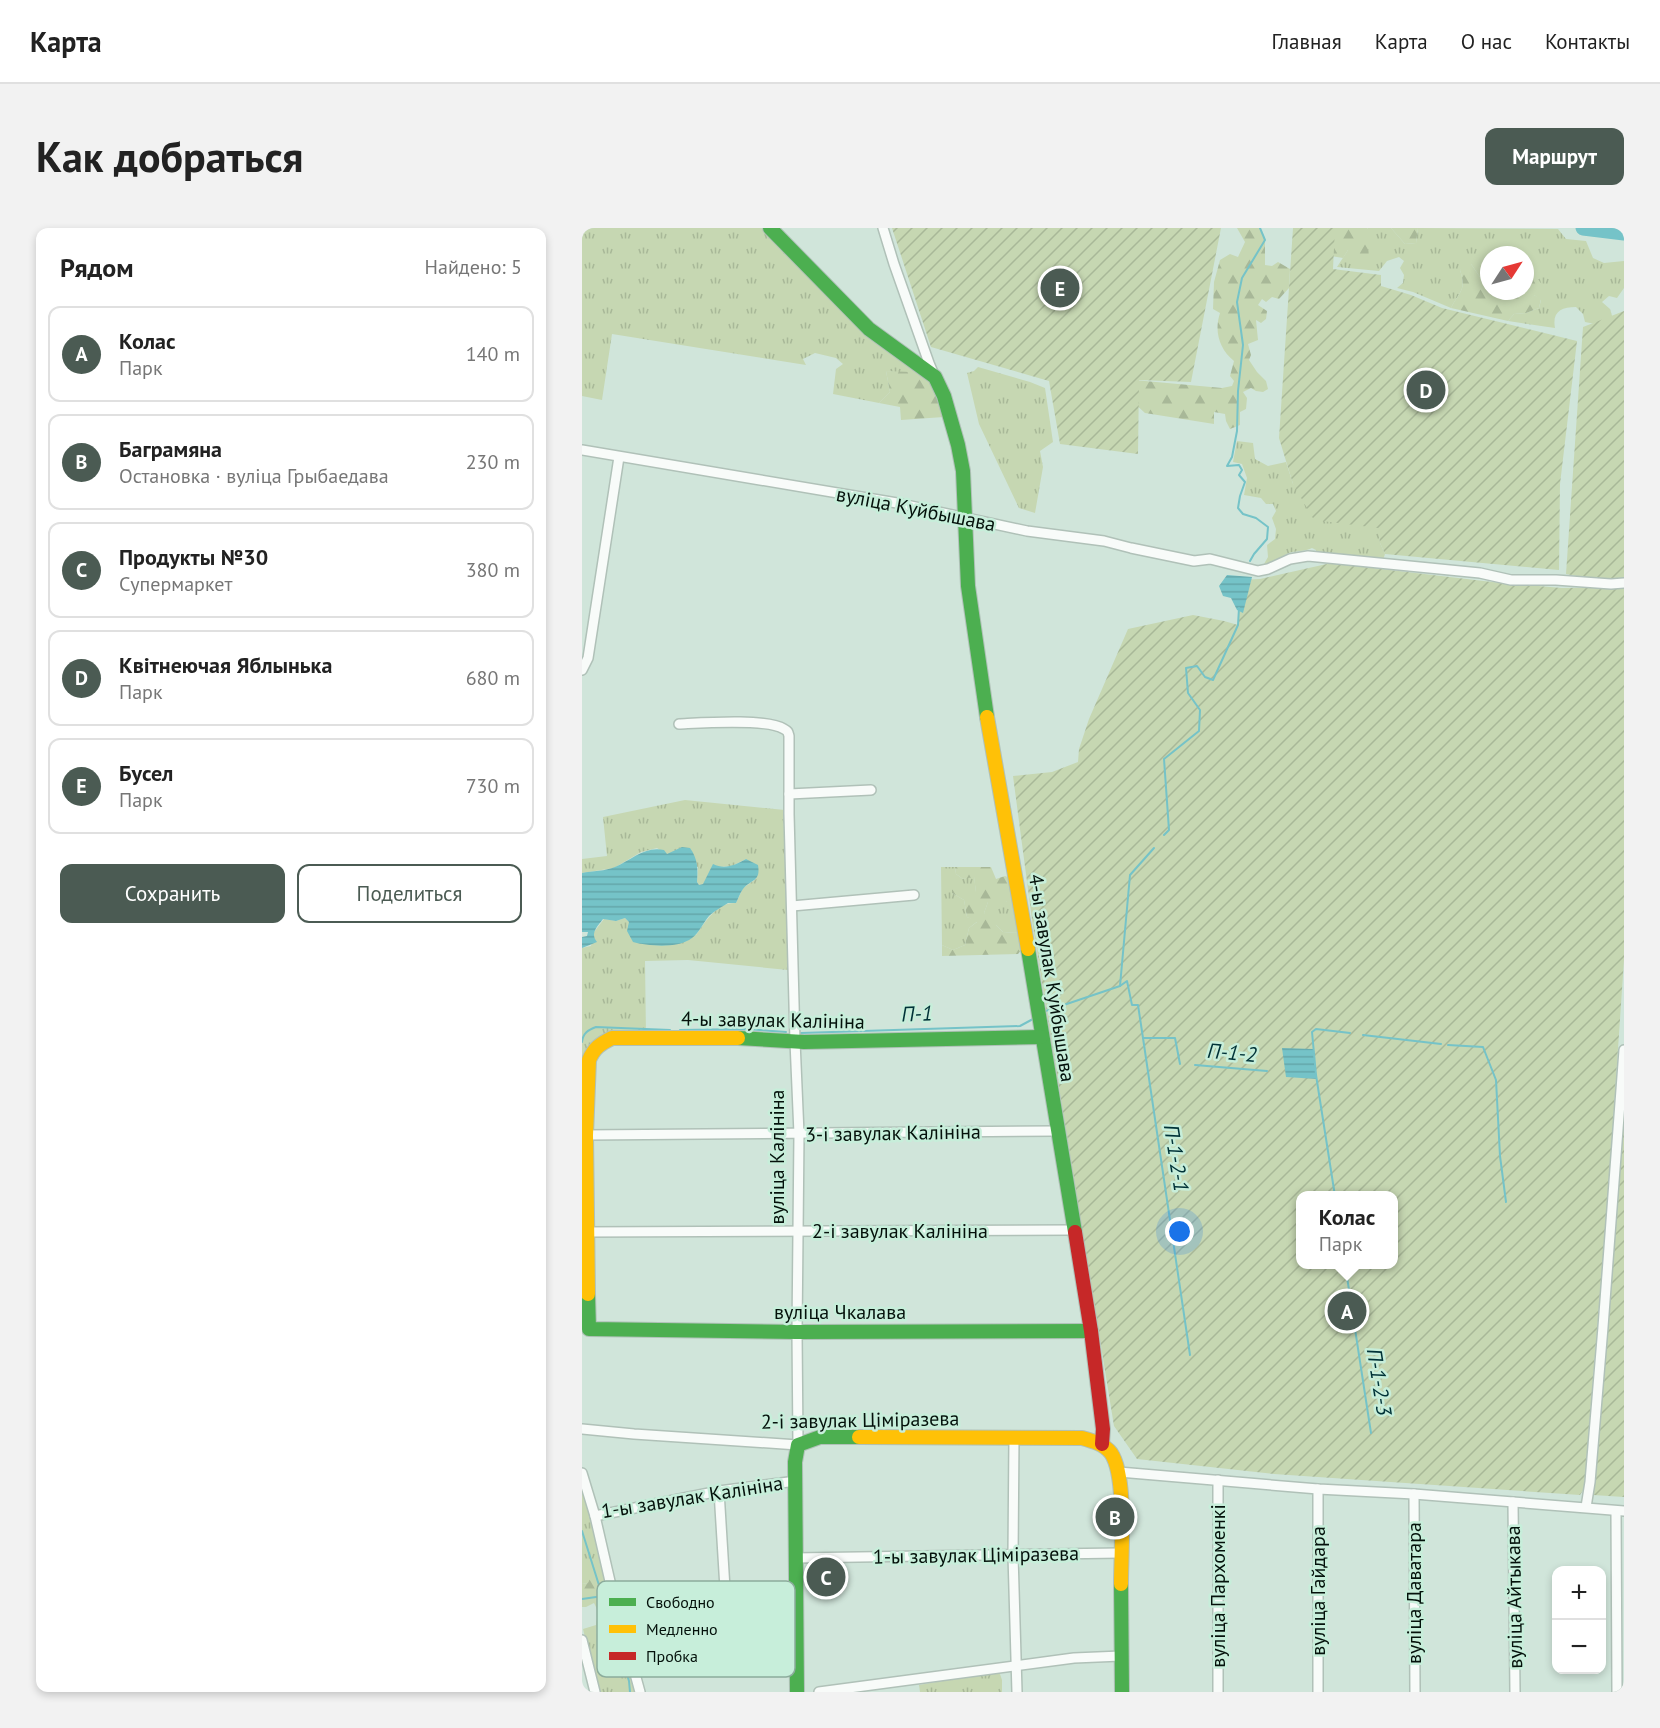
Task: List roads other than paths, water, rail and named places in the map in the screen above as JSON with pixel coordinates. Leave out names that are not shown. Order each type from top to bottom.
[{"type":"street","points":[[770,228],[869,329],[935,377]]},
{"type":"street","points":[[883,228],[935,377]]},
{"type":"street","name":"4-ы завулак Куйбышава","points":[[935,377],[944,396],[963,471],[968,586],[989,727],[1011,845],[1090,1331],[1103,1429],[1102,1444]]},
{"type":"street","name":"вуліца Куйбышава","points":[[582,450],[897,503],[1027,531],[1104,541],[1194,561],[1210,559],[1258,571],[1308,555],[1480,573],[1510,580],[1624,583]]},
{"type":"street","points":[[582,670],[588,658],[619,457]]},
{"type":"street","name":"вуліца Калініна","points":[[680,724],[732,722],[774,725],[788,732],[790,742],[789,794],[799,1134],[796,1332],[798,1445],[795,1462],[797,1692]]},
{"type":"street","points":[[789,794],[871,790]]},
{"type":"street","points":[[792,906],[914,895]]},
{"type":"street","name":"4-ы завулак Калініна","points":[[586,1135],[589,1060],[598,1045],[612,1038],[785,1039],[795,1041],[1041,1037]]},
{"type":"street","points":[[1586,1507],[1603,1327],[1624,1050]]},
{"type":"street","name":"3-і завулак Калініна","points":[[586,1135],[1057,1131]]},
{"type":"street","points":[[585,1232],[586,1135]]},
{"type":"street","name":"2-і завулак Калініна","points":[[585,1232],[1074,1230]]},
{"type":"street","name":"вуліца Чкалава","points":[[585,1232],[589,1329],[796,1332],[1090,1331]]},
{"type":"street","name":"2-і завулак Ціміразева","points":[[582,1429],[798,1445],[820,1437],[1082,1438],[1102,1444]]},
{"type":"street","points":[[1014,1437],[1013,1555],[1017,1692]]},
{"type":"street","points":[[1102,1444],[1116,1462],[1121,1487],[1122,1692]]},
{"type":"street","points":[[1119,1472],[1620,1511],[1617,1692]]},
{"type":"street","name":"1-ы завулак Калініна","points":[[582,1473],[595,1515],[719,1491],[795,1481]]},
{"type":"street","name":"вуліца Пархоменкі","points":[[1218,1480],[1218,1692]]},
{"type":"street","name":"вуліца Гайдара","points":[[1318,1489],[1318,1692]]},
{"type":"street","points":[[719,1491],[725,1581]]},
{"type":"street","name":"вуліца Даватара","points":[[1414,1494],[1415,1692]]},
{"type":"street","name":"вуліца Айтыкава","points":[[1513,1502],[1515,1692]]},
{"type":"street","points":[[595,1515],[610,1581]]},
{"type":"street","name":"1-ы завулак Ціміразева","points":[[795,1558],[1122,1553]]},
{"type":"street","points":[[582,1640],[595,1692]]},
{"type":"street","points":[[819,1692],[1074,1658],[1121,1656]]},
{"type":"street","points":[[636,1677],[640,1692]]},
{"type":"water","points":[[1227,575],[1252,577],[1243,613],[1237,610],[1231,598],[1223,596],[1219,586]]},
{"type":"water","points":[[682,847],[690,848],[695,856],[699,885],[703,884],[713,864],[726,867],[746,859],[758,865],[758,875],[743,889],[736,903],[728,903],[713,912],[694,936],[679,944],[663,946],[633,942],[627,931],[629,922],[625,918],[616,921],[603,919],[594,933],[597,942],[582,948],[582,937],[587,936],[588,932],[582,932],[582,873],[611,868],[650,850],[664,850],[667,854]]},
{"type":"water","points":[[1282,1048],[1313,1049],[1317,1079],[1286,1077]]},
{"type":"waterway","points":[[1250,561],[1267,539],[1268,527],[1256,518],[1243,514],[1238,508],[1245,482],[1239,475],[1242,470],[1239,465],[1227,466],[1232,457],[1237,431],[1243,345],[1237,302],[1242,278],[1265,240],[1260,228]]},
{"type":"waterway","points":[[1583,228],[1624,233]]},
{"type":"waterway","points":[[1164,835],[1169,830],[1164,759],[1199,731],[1200,710],[1188,693],[1186,668],[1197,666],[1205,677],[1213,680],[1238,625],[1239,608]]},
{"type":"waterway","name":"П-1","points":[[1043,1012],[1120,986],[1130,875],[1154,848]]},
{"type":"waterway","name":"П-1-2","points":[[1120,986],[1127,981],[1132,1005],[1138,1005],[1143,1038],[1175,1038],[1180,1064]]},
{"type":"waterway","name":"П-1","points":[[801,1033],[1020,1026],[1033,1019]]},
{"type":"waterway","name":"П-1","points":[[582,1042],[586,1032],[596,1027],[670,1030]]},
{"type":"waterway","name":"П-1","points":[[680,1030],[746,1029],[786,1032]]},
{"type":"waterway","name":"П-1-2-3","points":[[1334,1191],[1316,1075],[1312,1032],[1316,1029],[1350,1033]]},
{"type":"waterway","points":[[1363,1035],[1441,1044]]},
{"type":"waterway","name":"П-1-2-1","points":[[1143,1038],[1190,1355]]},
{"type":"waterway","points":[[1448,1045],[1483,1047],[1496,1080],[1500,1156],[1506,1202]]},
{"type":"waterway","name":"П-1-2","points":[[1195,1065],[1267,1071]]},
{"type":"waterway","name":"П-1-2-3","points":[[1346,1269],[1371,1433]]},
{"type":"waterway","points":[[582,1531],[598,1581]]},
{"type":"waterway","points":[[582,1599],[597,1597]]},
{"type":"waterway","points":[[628,1677],[630,1692]]},
{"type":"place","name":"Бусел","points":[[1060,288]]},
{"type":"place","name":"Квітнеючая Яблынька","points":[[1426,390]]},
{"type":"place","name":"Колас","points":[[1347,1311]]},
{"type":"place","name":"Баграмяна","points":[[1115,1517]]},
{"type":"place","name":"Продукты №30","points":[[826,1577]]}]
